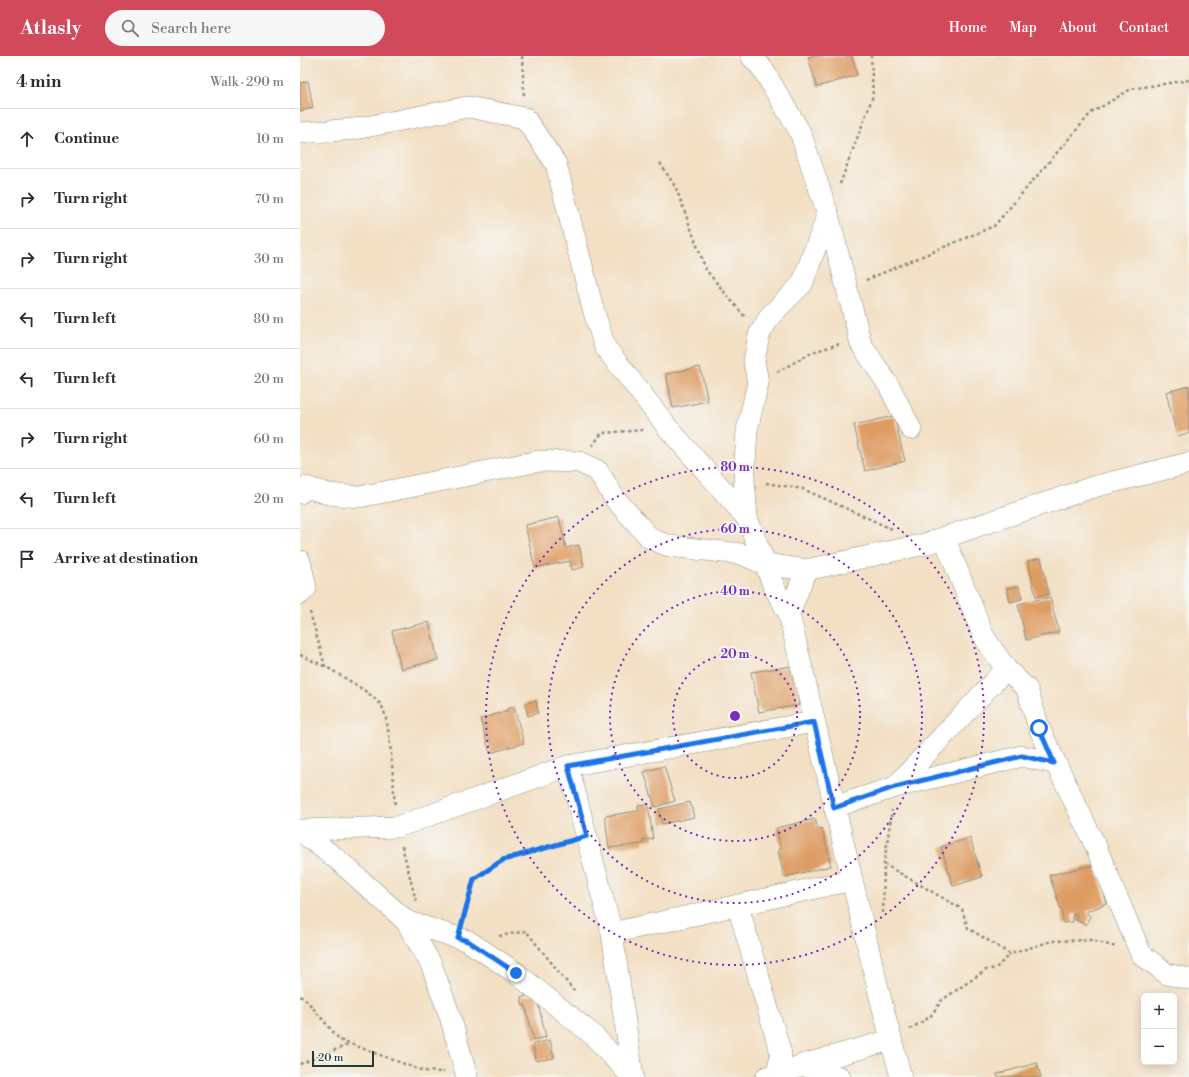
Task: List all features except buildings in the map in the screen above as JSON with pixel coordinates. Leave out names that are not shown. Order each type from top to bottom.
[{"type":"street","points":[[751,56],[762,68],[800,132],[828,214],[859,339],[889,386],[911,429]]},
{"type":"street","points":[[300,133],[355,129],[468,107],[525,118],[556,164],[593,309],[605,347],[668,428],[747,518]]},
{"type":"street","points":[[828,214],[802,284],[770,316],[759,335],[754,361],[758,383],[747,430],[744,479],[747,518],[765,564],[789,614],[834,808],[901,1077]]},
{"type":"street","points":[[300,493],[306,488],[329,494],[359,497],[539,462],[579,462],[598,471],[615,499],[651,539],[669,546],[741,554],[765,564],[806,570],[925,544],[1093,487],[1189,463]]},
{"type":"street","points":[[944,537],[984,637],[1006,669],[1027,689],[1039,728],[1054,763],[1096,847],[1141,954],[1167,974],[1189,979]]},
{"type":"street","points":[[300,561],[303,591]]},
{"type":"street","points":[[789,614],[806,570]]},
{"type":"street","points":[[895,787],[1006,669]]},
{"type":"street","points":[[300,830],[397,827],[568,766],[814,722]]},
{"type":"street","points":[[834,808],[895,787],[1022,756],[1054,763]]},
{"type":"street","points":[[568,766],[612,933],[633,1077]]},
{"type":"street","points":[[300,830],[414,924],[468,941],[516,973],[593,1035],[633,1077]]},
{"type":"street","points":[[612,933],[852,880]]},
{"type":"street","points":[[738,906],[781,1054],[771,1076]]},
{"type":"street","points":[[414,924],[431,964],[450,1016],[467,1075]]},
{"type":"street","points":[[771,1076],[802,1065],[891,1040]]},
{"type":"street","points":[[802,1065],[840,1077]]},
{"type":"path","points":[[522,56],[525,118]]},
{"type":"path","points":[[828,214],[872,96],[871,56]]},
{"type":"path","points":[[846,289],[994,226],[1091,113],[1131,89],[1189,80]]},
{"type":"path","points":[[660,163],[676,188],[706,270],[759,335]]},
{"type":"path","points":[[758,383],[813,352],[859,339]]},
{"type":"path","points":[[579,462],[602,433],[668,428]]},
{"type":"path","points":[[744,479],[803,489],[896,531]]},
{"type":"path","points":[[303,591],[325,666]]},
{"type":"path","points":[[300,655],[325,666],[365,692],[381,705],[388,731],[397,827],[414,924]]},
{"type":"path","points":[[883,920],[884,864],[895,787]]},
{"type":"path","points":[[458,938],[474,879],[503,860],[587,836]]},
{"type":"path","points":[[884,864],[962,909],[968,928],[1010,954]]},
{"type":"path","points":[[891,1040],[930,1017],[942,1000],[986,970],[996,968],[1010,954],[1052,941],[1091,940],[1141,954]]},
{"type":"path","points":[[300,996],[307,1001],[340,1040],[423,1071],[467,1075]]},
{"type":"path","points":[[300,1064],[351,1044]]},
{"type":"route","points":[[516,973],[468,941],[458,938],[474,879],[503,860],[587,836],[568,766],[814,722],[834,808],[895,787],[1022,756],[1054,763],[1039,728]]}]
